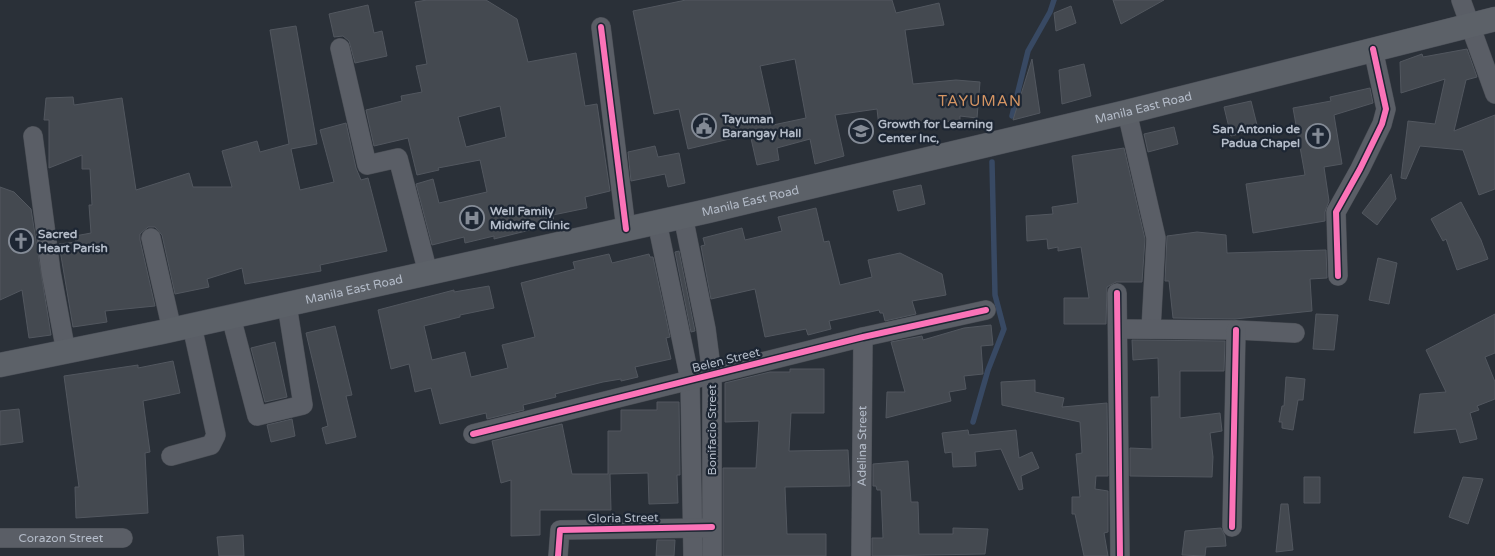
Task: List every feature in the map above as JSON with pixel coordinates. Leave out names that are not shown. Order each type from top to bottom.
[{"type":"main road","name":"Manila East Road","points":[[0,365],[182,328],[683,216],[1127,112],[1495,19]]},
{"type":"street","points":[[1461,0],[1495,94]]},
{"type":"street","points":[[601,26],[626,229]]},
{"type":"street","points":[[340,48],[367,165],[398,158],[428,273]]},
{"type":"street","points":[[1338,276],[1336,212],[1382,124],[1386,109],[1373,49]]},
{"type":"street","points":[[1127,112],[1156,238],[1151,329]]},
{"type":"street","points":[[34,136],[51,272],[66,352]]},
{"type":"street","name":"Bonifacio Street","points":[[683,216],[706,329],[712,376],[712,556]]},
{"type":"street","name":"Bonifacio Street","points":[[657,222],[690,380],[693,556]]},
{"type":"street","points":[[151,238],[216,435],[211,445],[171,456]]},
{"type":"street","points":[[1117,293],[1120,556]]},
{"type":"street","points":[[231,317],[257,416],[303,405],[287,305]]},
{"type":"street","name":"Belen Street","points":[[473,434],[863,337],[986,310]]},
{"type":"street","points":[[1118,329],[1236,330],[1296,333]]},
{"type":"street","points":[[1232,527],[1236,330]]},
{"type":"street","name":"Adelina Street","points":[[861,556],[863,337]]},
{"type":"street","name":"Gloria Street","points":[[558,556],[560,530],[712,527]]},
{"type":"street","name":"Corazon Street","points":[[0,538],[123,538]]},
{"type":"building","points":[[427,0],[486,0],[517,19],[528,62],[576,53],[585,106],[597,104],[610,191],[585,197],[587,208],[553,215],[554,224],[494,239],[494,236],[465,243],[464,237],[432,245],[416,184],[433,179],[439,203],[487,192],[480,160],[438,168],[439,170],[417,175],[408,138],[374,146],[366,110],[402,101],[401,96],[422,92],[416,66],[427,64],[415,2]],"holes":[[[500,106],[506,137],[466,147],[458,117]]]},
{"type":"building","points":[[686,0],[892,0],[896,13],[939,3],[944,25],[905,30],[913,84],[956,80],[980,82],[977,118],[960,116],[960,121],[905,124],[905,121],[879,127],[877,109],[835,115],[844,156],[815,164],[810,139],[777,148],[779,160],[757,165],[750,134],[688,149],[679,109],[654,114],[633,11]],"holes":[[[795,59],[806,118],[773,125],[760,66]]]},
{"type":"building","points":[[1113,0],[1164,0],[1121,24]]},
{"type":"building","points":[[368,5],[374,33],[382,31],[387,56],[355,63],[349,41],[343,36],[334,37],[329,14]]},
{"type":"building","points":[[1071,6],[1076,23],[1056,31],[1054,13]]},
{"type":"building","points":[[296,26],[317,144],[291,149],[300,190],[334,182],[320,130],[346,123],[356,168],[361,180],[368,178],[387,251],[320,265],[321,271],[245,284],[242,268],[207,279],[209,287],[175,294],[162,235],[155,227],[148,227],[140,234],[140,240],[155,306],[105,311],[107,322],[73,327],[59,244],[76,242],[75,236],[91,233],[89,205],[92,205],[90,169],[82,169],[82,155],[49,168],[49,120],[44,120],[46,98],[73,97],[74,105],[122,98],[136,190],[189,173],[193,187],[232,187],[222,151],[257,141],[260,152],[289,144],[270,30]]},
{"type":"building","points":[[1467,49],[1477,77],[1466,80],[1454,131],[1495,115],[1495,189],[1479,195],[1463,150],[1420,146],[1406,179],[1401,178],[1408,121],[1435,124],[1445,79],[1401,93],[1400,62],[1422,54],[1423,57]]},
{"type":"building","points":[[1032,59],[1040,113],[1013,120]]},
{"type":"building","points":[[1084,64],[1091,96],[1062,104],[1059,70]]},
{"type":"building","points":[[1370,88],[1373,103],[1334,115],[1342,164],[1324,167],[1329,201],[1325,212],[1325,221],[1253,233],[1246,184],[1305,175],[1293,108],[1331,101],[1330,97]]},
{"type":"building","points":[[1251,101],[1258,129],[1231,136],[1224,107]]},
{"type":"building","points":[[1174,127],[1178,144],[1148,152],[1144,134]]},
{"type":"building","points":[[655,146],[658,157],[679,153],[685,183],[668,187],[665,174],[631,181],[628,152]]},
{"type":"building","points":[[1124,148],[1145,239],[1142,282],[1116,282],[1107,287],[1106,324],[1064,324],[1064,298],[1089,298],[1081,247],[1058,251],[1058,247],[1048,249],[1047,239],[1027,241],[1026,216],[1053,214],[1052,207],[1078,203],[1072,156]]},
{"type":"building","points":[[1391,174],[1396,199],[1377,225],[1362,213]]},
{"type":"building","points":[[921,185],[925,204],[898,211],[893,191]]},
{"type":"building","name":"Sacred Heart Parish","points":[[0,187],[14,192],[31,209],[51,335],[29,338],[22,290],[0,300]]},
{"type":"building","points":[[1461,202],[1481,240],[1488,259],[1457,270],[1446,239],[1443,241],[1431,219]]},
{"type":"building","points":[[816,208],[824,242],[829,241],[840,285],[872,277],[868,260],[900,253],[942,274],[946,295],[912,301],[916,314],[885,321],[883,313],[880,313],[879,310],[829,321],[831,329],[808,335],[806,329],[765,337],[755,289],[711,299],[701,246],[705,245],[703,238],[742,228],[745,240],[782,231],[778,217]]},
{"type":"building","points":[[1197,232],[1226,235],[1227,253],[1326,250],[1327,278],[1310,279],[1312,311],[1235,319],[1173,318],[1169,281],[1165,281],[1167,236]]},
{"type":"building","points":[[679,251],[695,331],[691,332],[675,252]]},
{"type":"building","points":[[609,254],[612,263],[649,254],[650,257],[653,257],[670,337],[666,338],[671,359],[635,367],[638,377],[621,381],[621,379],[603,382],[555,394],[556,397],[523,405],[524,410],[487,419],[486,413],[440,424],[431,388],[415,392],[409,364],[391,369],[378,310],[454,290],[454,292],[489,286],[494,308],[460,315],[460,317],[424,326],[432,360],[465,352],[471,377],[508,368],[502,345],[535,337],[521,283],[575,269],[573,262]]},
{"type":"building","points":[[1378,258],[1397,263],[1389,304],[1369,300]]},
{"type":"building","points":[[1316,314],[1338,315],[1334,350],[1313,349]]},
{"type":"building","points":[[1495,314],[1495,353],[1485,357],[1495,382],[1495,399],[1477,406],[1479,410],[1470,413],[1477,439],[1460,443],[1456,429],[1414,433],[1420,394],[1446,392],[1426,350]]},
{"type":"building","points":[[991,325],[993,345],[981,346],[983,374],[964,376],[966,389],[949,392],[951,401],[886,418],[887,392],[905,392],[891,342],[922,336],[923,340],[964,328]]},
{"type":"building","points":[[335,326],[352,395],[346,396],[356,437],[326,444],[322,428],[328,426],[306,333]]},
{"type":"building","points":[[1132,340],[1225,341],[1224,371],[1180,371],[1180,418],[1220,413],[1222,431],[1210,433],[1213,457],[1212,477],[1130,476],[1130,448],[1152,449],[1151,397],[1159,397],[1158,358],[1133,360]]},
{"type":"building","points":[[275,342],[287,397],[265,402],[251,348]]},
{"type":"building","points":[[173,361],[180,393],[143,401],[150,452],[145,453],[148,513],[76,518],[75,487],[79,487],[64,376],[138,365],[138,368]]},
{"type":"building","points":[[790,369],[824,369],[824,413],[791,413],[789,451],[848,450],[850,486],[785,487],[787,534],[826,534],[826,556],[723,556],[723,468],[756,468],[759,421],[725,422],[725,383],[770,372],[790,372]]},
{"type":"building","points":[[1286,377],[1305,379],[1303,400],[1298,400],[1293,430],[1282,428],[1282,422],[1279,422],[1282,406],[1284,406]]},
{"type":"building","points":[[1035,380],[1035,392],[1064,398],[1062,407],[1107,403],[1108,476],[1096,476],[1095,489],[1108,491],[1108,532],[1104,533],[1108,556],[1084,556],[1075,514],[1072,514],[1072,497],[1080,497],[1076,454],[1082,453],[1080,422],[1002,405],[1001,382]]},
{"type":"building","points":[[657,402],[679,402],[680,475],[677,475],[678,503],[649,504],[648,473],[610,474],[611,510],[540,510],[540,535],[511,536],[511,480],[501,483],[492,441],[562,424],[572,474],[608,474],[608,431],[621,431],[621,410],[657,410]]},
{"type":"building","points":[[19,409],[23,442],[0,445],[0,411]]},
{"type":"building","points":[[292,419],[295,436],[271,442],[267,425]]},
{"type":"building","points":[[968,430],[969,435],[1016,430],[1019,458],[1032,452],[1039,468],[1021,476],[1023,489],[1019,490],[1001,449],[975,452],[976,466],[953,467],[952,452],[945,453],[942,433]]},
{"type":"building","points":[[908,461],[911,502],[918,502],[919,534],[953,534],[953,528],[988,529],[985,554],[872,556],[872,538],[883,538],[881,490],[877,490],[876,486],[873,486],[873,464]]},
{"type":"building","points":[[1304,477],[1320,477],[1320,503],[1304,503]]},
{"type":"building","points":[[1463,477],[1483,479],[1468,524],[1449,517]]},
{"type":"building","points":[[1281,504],[1288,504],[1293,550],[1276,552]]},
{"type":"building","points":[[1221,528],[1225,536],[1226,546],[1206,547],[1205,556],[1182,555],[1185,531]]},
{"type":"building","points":[[243,535],[244,556],[219,556],[217,537]]},
{"type":"building","points":[[657,540],[675,540],[674,556],[656,556]]},
{"type":"waterway","points":[[1012,116],[1028,51],[1050,12],[1054,0]]},
{"type":"waterway","points":[[973,422],[988,370],[1004,329],[995,295],[992,162]]},
{"type":"cycle path","points":[[601,27],[626,229]]},
{"type":"cycle path","points":[[1338,276],[1336,212],[1382,124],[1386,109],[1373,49]]},
{"type":"cycle path","points":[[1117,293],[1120,556]]},
{"type":"cycle path","points":[[473,434],[863,337],[986,310]]},
{"type":"cycle path","points":[[1232,527],[1236,330]]},
{"type":"cycle path","points":[[558,556],[560,530],[712,527]]},
{"type":"place","name":"Tayuman Barangay Hall","points":[[704,126]]},
{"type":"place","name":"Growth for Learning Center Inc,","points":[[861,131]]},
{"type":"place","name":"San Antonio de Padua Chapel","points":[[1318,136]]},
{"type":"place","name":"Well Family Midwife Clinic","points":[[472,218]]},
{"type":"place","name":"Sacred Heart Parish","points":[[21,241]]},
{"type":"district","name":"TAYUMAN","points":[[980,101]]}]
